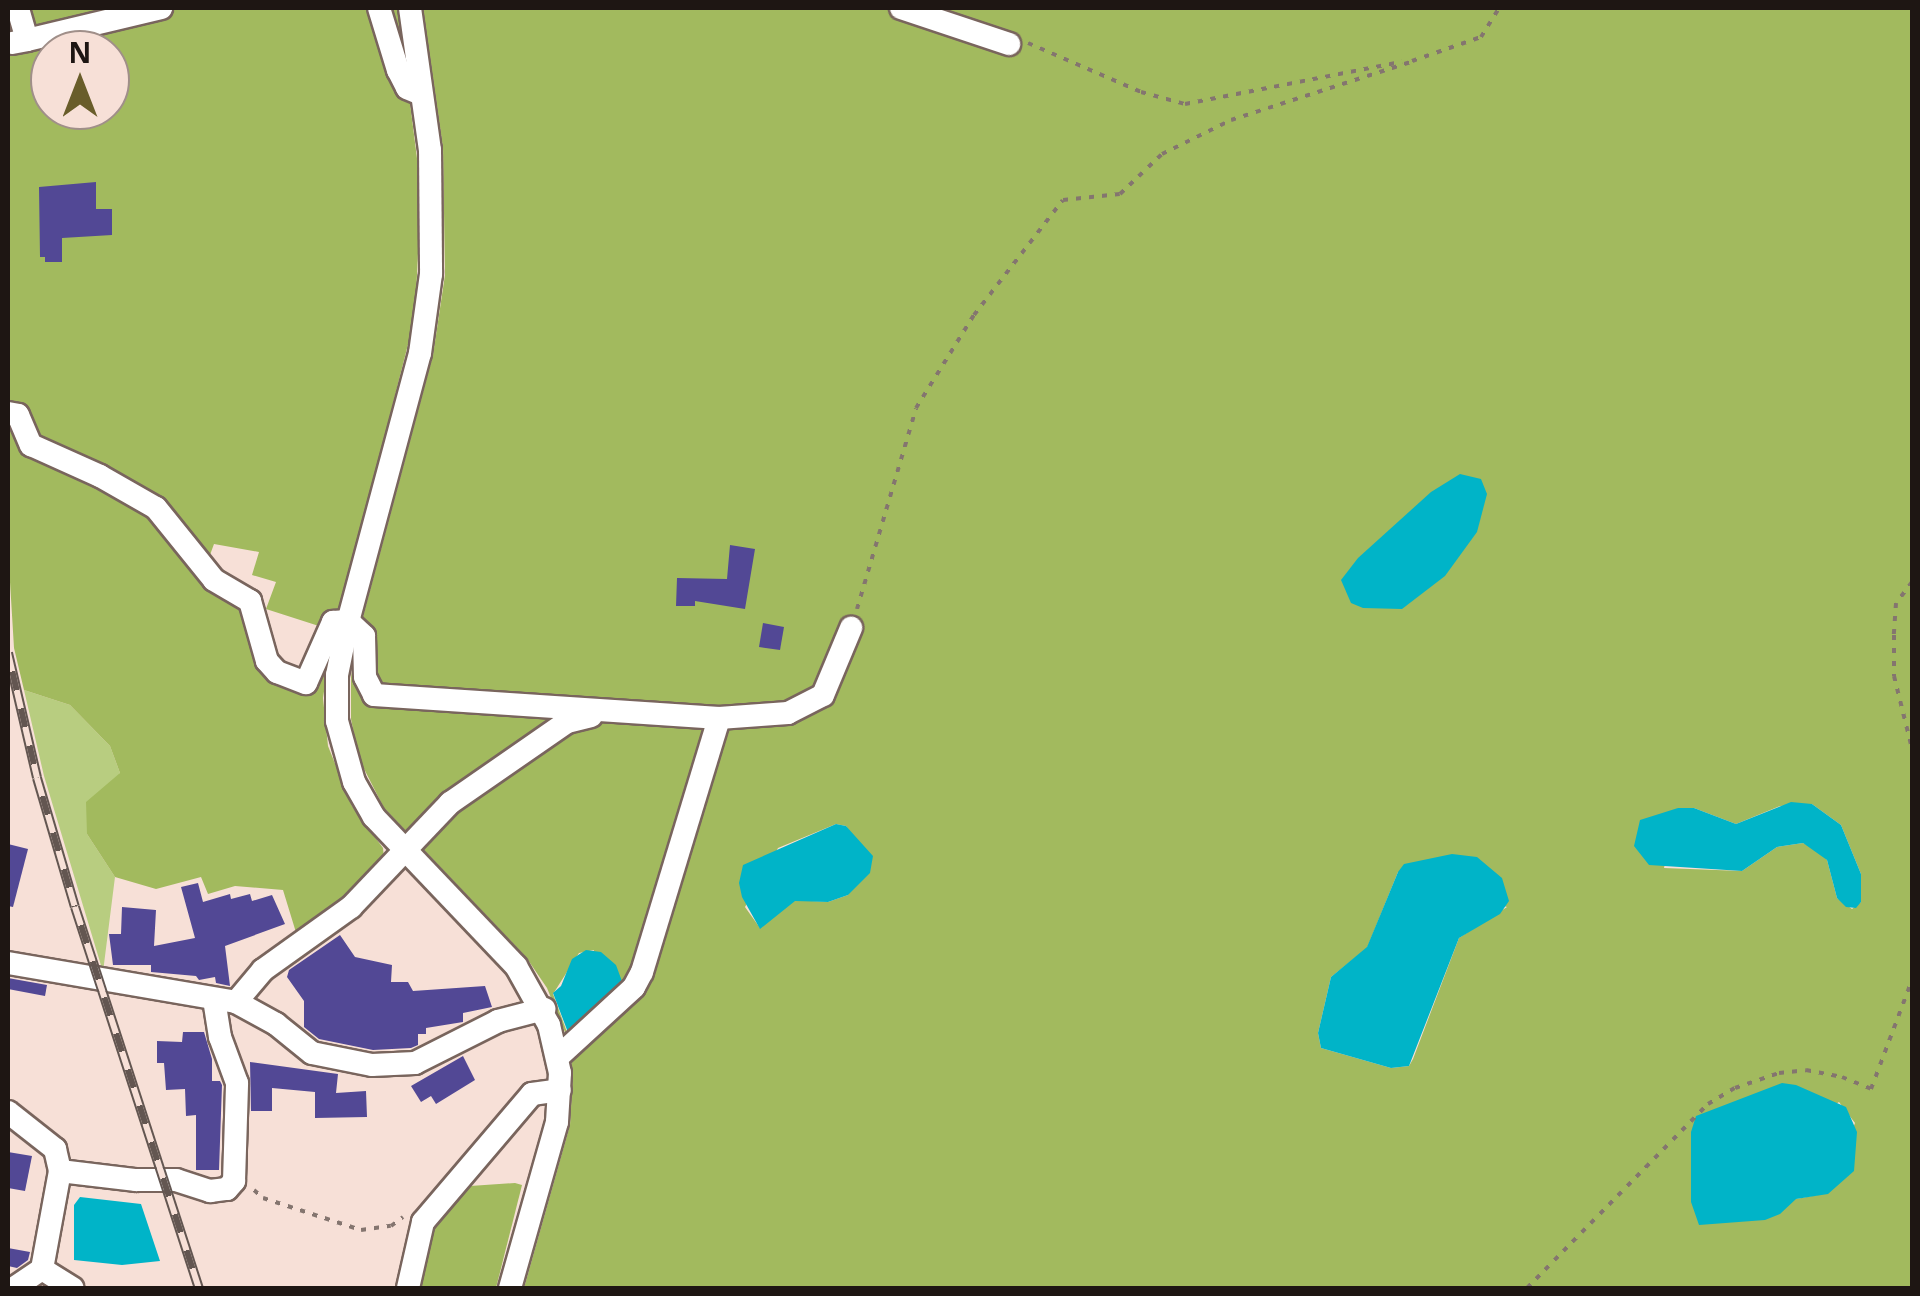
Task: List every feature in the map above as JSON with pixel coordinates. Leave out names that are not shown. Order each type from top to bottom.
[{"type":"street","points":[[18,8],[19,42],[161,8]]},
{"type":"street","points":[[380,8],[398,70],[407,88],[422,94]]},
{"type":"street","points":[[410,8],[430,150],[434,230],[427,318],[348,621],[336,698],[341,743],[363,800],[516,966],[544,1010],[558,1056],[560,1090],[553,1138],[510,1288]]},
{"type":"street","points":[[901,8],[1008,44]]},
{"type":"street","points":[[10,413],[18,415],[31,445],[141,498],[175,526],[214,580],[250,602],[262,651],[277,672],[306,683],[332,622],[348,621],[364,636],[365,678],[374,695],[719,718],[788,714],[823,694],[852,628]]},
{"type":"street","points":[[60,1171],[136,1180],[176,1180],[210,1190],[227,1188],[235,1174],[238,1082],[220,1037],[225,1001],[350,907],[450,803],[477,782],[567,722],[612,710]]},
{"type":"street","points":[[558,1056],[634,987],[642,972],[719,718]]},
{"type":"street","points":[[8,963],[225,1001],[327,1059],[397,1067],[415,1064],[508,1017],[517,1019],[544,1010]]},
{"type":"street","points":[[408,1288],[423,1222],[532,1094],[560,1090]]},
{"type":"street","points":[[8,1112],[55,1149],[60,1171],[42,1269],[12,1287]]},
{"type":"street","points":[[42,1269],[72,1288]]},
{"type":"path","points":[[852,628],[916,408],[974,315],[1063,200],[1120,194],[1162,154],[1230,120],[1481,37],[1499,8]]},
{"type":"path","points":[[1008,44],[1026,42],[1141,92],[1185,104],[1378,64],[1414,61]]},
{"type":"path","points":[[1912,582],[1896,604],[1894,635],[1894,676],[1912,749]]},
{"type":"path","points":[[1527,1288],[1708,1104],[1734,1088],[1779,1073],[1806,1070],[1842,1077],[1871,1090],[1912,980]]},
{"type":"path","points":[[235,1174],[263,1198],[360,1230],[391,1226],[406,1214]]},
{"type":"green space","points":[[8,8],[398,8],[421,190],[415,317],[341,607],[322,627],[266,609],[276,582],[252,575],[259,552],[214,544],[207,563],[178,523],[42,446],[8,408]]},
{"type":"green space","points":[[423,8],[1912,8],[1912,1288],[524,1288],[570,1125],[573,1072],[567,1037],[547,988],[526,957],[384,808],[359,759],[351,719],[351,677],[361,624],[433,355],[445,275],[443,148]],"holes":[[[1812,804],[1841,825],[1861,874],[1861,902],[1852,909],[1837,898],[1827,860],[1803,843],[1777,847],[1742,871],[1664,868],[1678,808],[1694,808],[1736,824],[1780,806]],[[836,824],[846,826],[858,845],[848,895],[828,902],[795,900],[760,928],[745,907],[778,848]],[[1398,872],[1507,907],[1459,938],[1409,1066],[1391,1068],[1321,1048],[1318,1033],[1331,977],[1367,948]],[[594,950],[568,1035],[553,994],[579,953]],[[1839,1102],[1855,1123],[1828,1193],[1796,1199],[1691,1202]]]},
{"type":"green space","points":[[8,420],[28,447],[139,502],[246,605],[258,652],[309,688],[333,632],[323,698],[328,746],[352,806],[383,848],[385,868],[298,939],[283,890],[235,886],[208,894],[201,877],[156,889],[115,877],[87,834],[86,802],[120,773],[110,746],[70,705],[24,690],[14,648],[8,549]]},
{"type":"green space","points":[[24,690],[70,705],[110,746],[120,773],[87,834],[115,877],[103,972],[44,776]]},
{"type":"green space","points":[[522,1185],[496,1288],[414,1288],[428,1224],[458,1192],[470,1186]]},
{"type":"water","points":[[1460,474],[1481,479],[1487,494],[1477,532],[1445,576],[1402,609],[1363,608],[1351,603],[1341,580],[1358,558],[1431,492]]},
{"type":"water","points":[[1791,802],[1812,804],[1841,825],[1861,874],[1861,902],[1856,908],[1846,907],[1837,898],[1827,860],[1803,843],[1777,847],[1742,871],[1649,865],[1634,846],[1640,820],[1678,808],[1694,808],[1736,824]]},
{"type":"water","points":[[836,824],[846,826],[873,856],[870,873],[848,895],[828,902],[795,901],[760,929],[742,897],[739,883],[743,865]]},
{"type":"water","points":[[1452,854],[1477,857],[1502,878],[1509,901],[1500,914],[1459,938],[1409,1066],[1391,1068],[1321,1048],[1318,1033],[1331,977],[1367,947],[1398,872],[1404,864]]},
{"type":"water","points":[[586,950],[601,952],[616,965],[623,984],[569,1035],[553,993],[561,986],[572,959]]},
{"type":"water","points":[[1782,1083],[1796,1085],[1846,1107],[1857,1132],[1854,1171],[1828,1194],[1796,1199],[1780,1214],[1765,1220],[1699,1225],[1691,1202],[1691,1132],[1696,1116]]},
{"type":"water","points":[[80,1197],[141,1204],[160,1261],[122,1265],[74,1260],[74,1205]]},
{"type":"building","points":[[96,182],[96,209],[112,209],[112,235],[62,238],[62,262],[45,262],[45,257],[40,257],[39,187]]},
{"type":"building","points":[[730,545],[755,549],[745,609],[695,601],[695,606],[676,606],[677,578],[727,579]]},
{"type":"building","points":[[763,623],[784,627],[780,650],[759,647]]},
{"type":"building","points":[[8,844],[28,849],[13,907],[8,906]]},
{"type":"building","points":[[198,883],[203,902],[230,894],[231,899],[250,894],[252,901],[272,895],[285,924],[225,946],[230,986],[216,983],[215,977],[199,980],[196,976],[151,972],[151,965],[113,965],[109,934],[121,934],[122,907],[156,910],[154,946],[195,938],[181,887]]},
{"type":"building","points":[[340,935],[355,957],[392,965],[391,982],[408,982],[413,991],[485,986],[492,1007],[463,1013],[463,1022],[426,1028],[426,1034],[418,1034],[418,1045],[411,1048],[373,1050],[319,1039],[304,1027],[304,1001],[287,977],[289,970]]},
{"type":"building","points":[[8,978],[47,985],[45,996],[8,989]]},
{"type":"building","points":[[183,1032],[204,1032],[212,1059],[212,1081],[222,1085],[219,1170],[196,1170],[196,1115],[186,1116],[185,1089],[166,1090],[164,1063],[157,1063],[157,1041],[182,1042]]},
{"type":"building","points":[[463,1056],[475,1080],[436,1104],[431,1096],[421,1102],[411,1086]]},
{"type":"building","points":[[250,1062],[338,1074],[336,1093],[366,1091],[367,1117],[315,1118],[315,1092],[272,1088],[272,1111],[251,1111]]},
{"type":"building","points":[[8,1152],[32,1156],[25,1191],[8,1188]]},
{"type":"building","points":[[8,1248],[30,1252],[28,1260],[17,1268],[8,1266]]},
{"type":"railway","points":[[8,653],[37,778],[75,907],[199,1288]]}]
